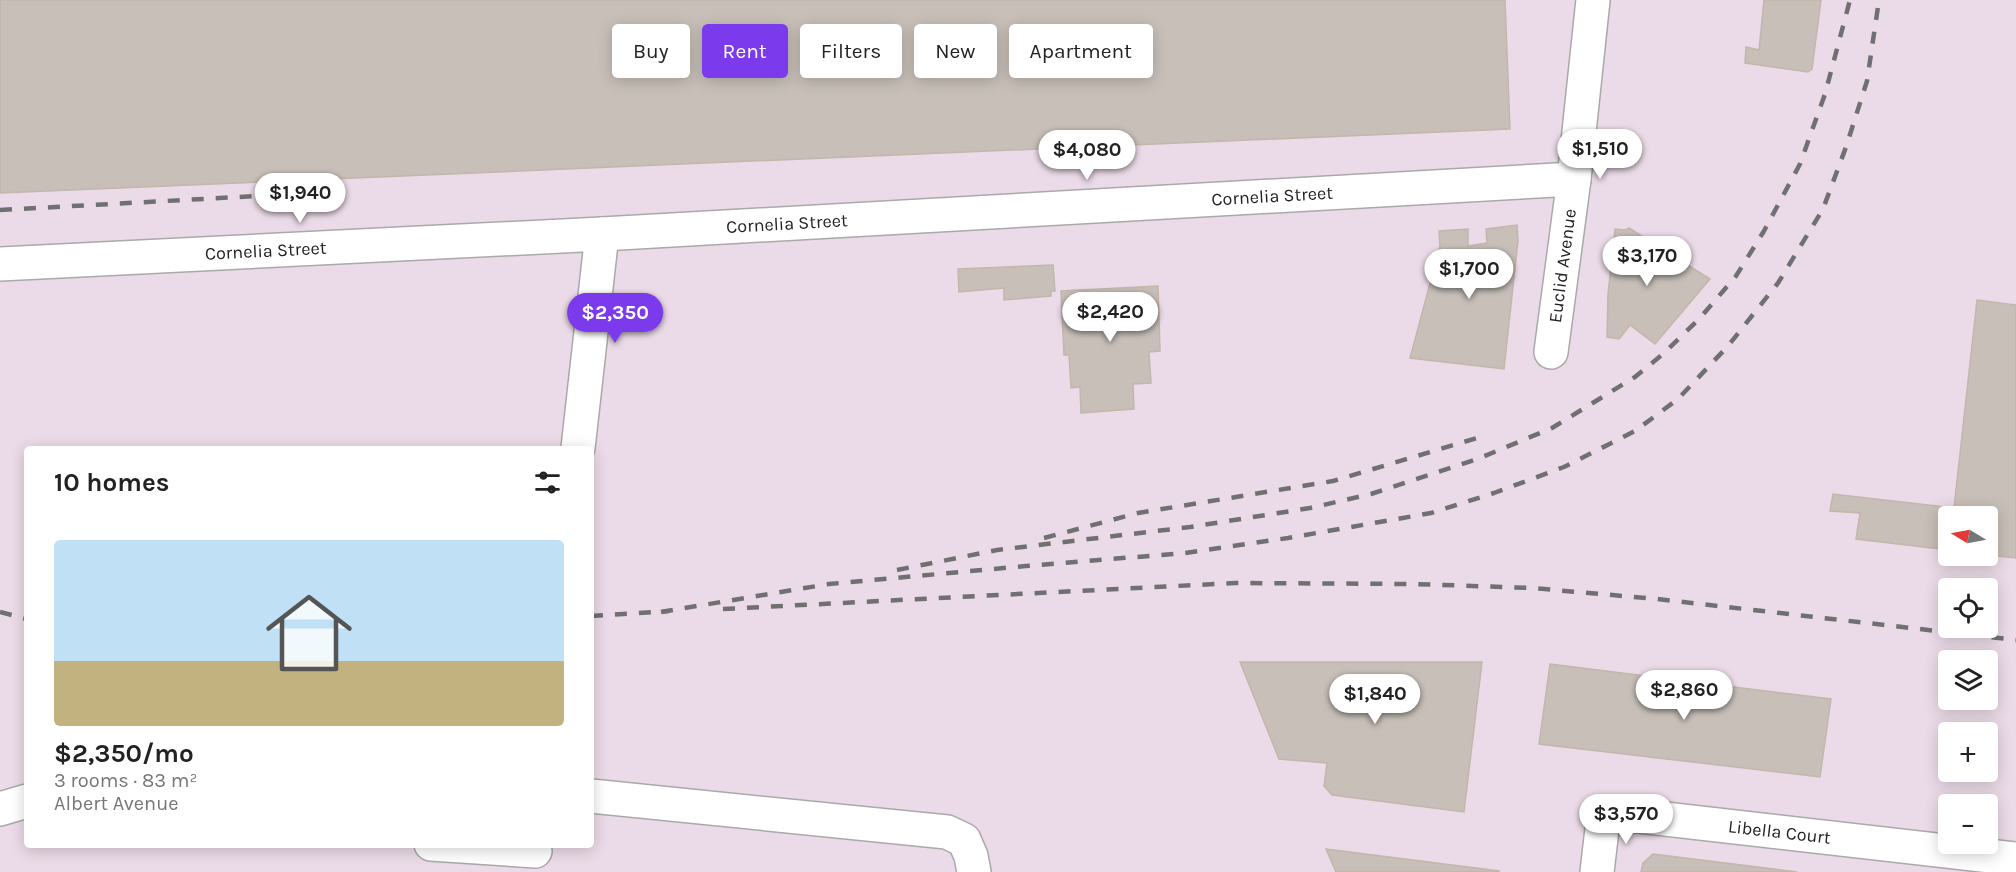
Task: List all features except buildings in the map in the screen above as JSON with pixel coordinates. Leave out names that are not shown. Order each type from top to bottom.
[{"type":"street","name":"Euclid Avenue","points":[[1551,352],[1574,179],[1593,0]]},
{"type":"street","name":"Cornelia Street","points":[[0,264],[602,234],[1574,179]]},
{"type":"street","points":[[578,446],[602,234]]},
{"type":"street","points":[[594,796],[946,832],[964,840],[971,856],[974,872]]},
{"type":"street","points":[[0,809],[24,802]]},
{"type":"street","name":"Libella Court","points":[[1597,872],[1604,812],[2016,859]]},
{"type":"street","points":[[465,848],[534,856]]},
{"type":"shaded area","points":[[0,0],[2016,0],[2016,872],[0,872]]},
{"type":"railway","points":[[897,570],[997,550],[1190,527],[1310,508],[1371,494],[1480,458],[1552,428],[1635,377],[1663,354],[1700,318],[1736,276],[1764,231],[1800,164],[1825,94],[1850,0]]},
{"type":"railway","points":[[661,612],[829,584],[1185,553],[1288,538],[1431,513],[1564,467],[1635,431],[1678,399],[1728,346],[1778,283],[1823,209],[1846,147],[1867,81],[1879,0]]},
{"type":"railway","points":[[0,210],[331,192]]},
{"type":"railway","points":[[1044,538],[1138,513],[1333,481],[1477,438]]},
{"type":"railway","points":[[723,609],[1235,583],[1414,584],[1532,588],[1657,599],[2016,640]]},
{"type":"railway","points":[[594,616],[669,611]]},
{"type":"railway","points":[[0,612],[24,618]]}]
